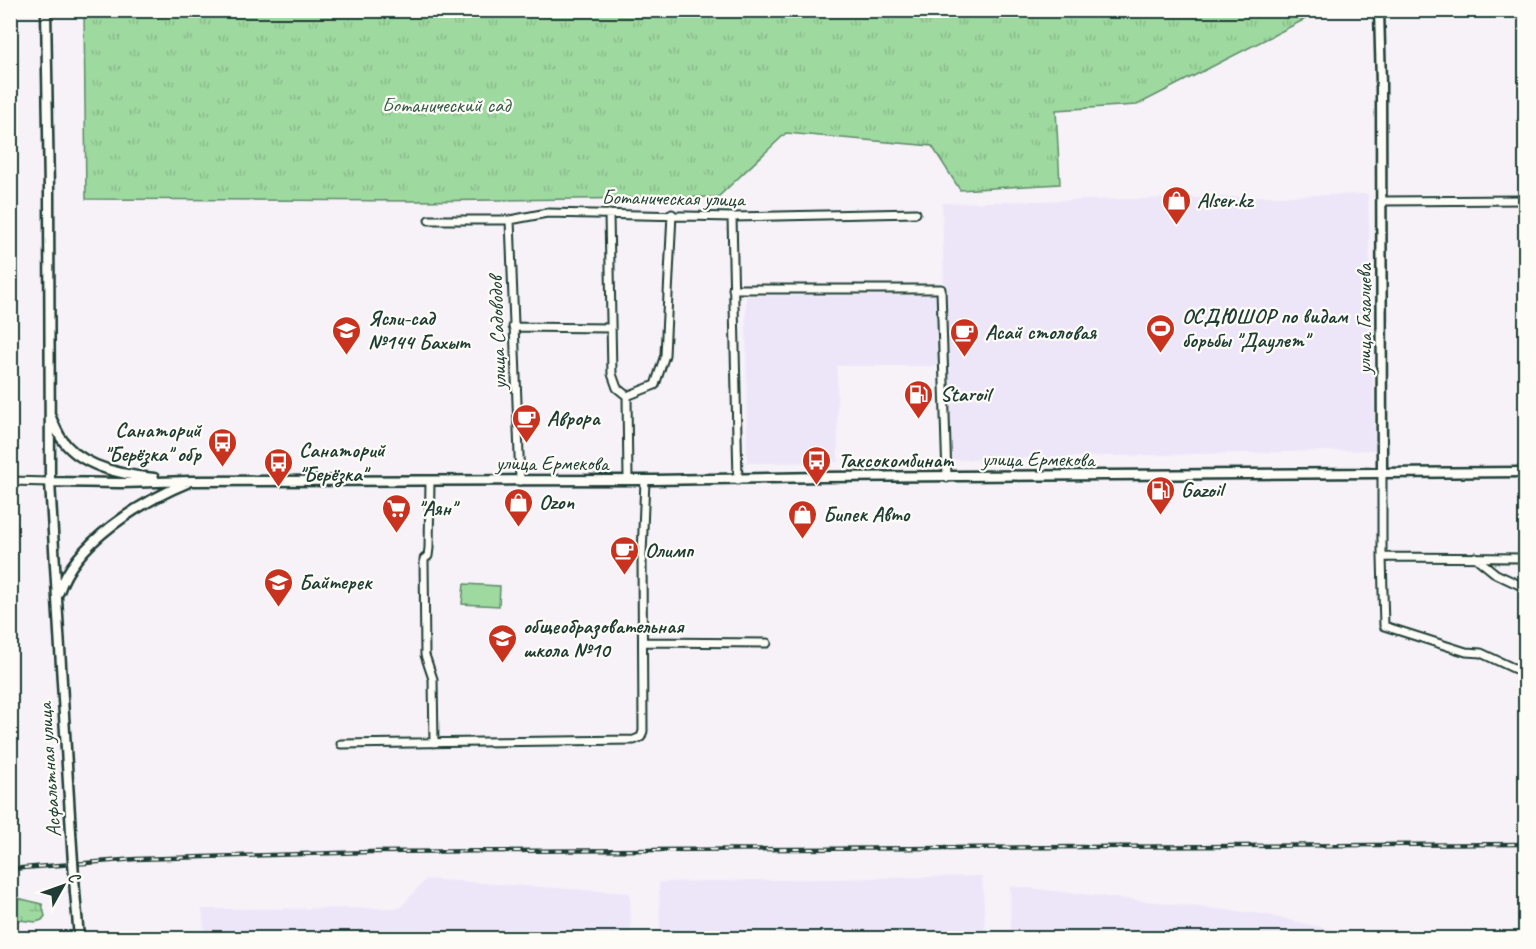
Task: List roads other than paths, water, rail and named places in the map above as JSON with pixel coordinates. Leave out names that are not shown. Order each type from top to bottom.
[{"type":"main road","points":[[46,10],[50,482]]},
{"type":"main road","name":"улица Газалиева","points":[[1379,10],[1382,84],[1382,474]]},
{"type":"main road","points":[[50,414],[61,438],[75,453],[109,470],[146,477],[191,481]]},
{"type":"main road","name":"улица Ермекова","points":[[50,482],[738,480],[822,477],[948,478],[1526,472]]},
{"type":"main road","points":[[57,598],[63,578],[81,554],[92,544],[142,504],[191,481]]},
{"type":"main road","name":"Асфальтная улица","points":[[50,482],[79,939]]},
{"type":"street","points":[[1382,201],[1526,200]]},
{"type":"street","name":"Ботаническая улица","points":[[429,220],[510,220],[547,213],[732,217],[916,213]]},
{"type":"street","points":[[609,214],[612,374],[617,388],[627,396]]},
{"type":"street","points":[[627,396],[655,385],[665,355],[672,214]]},
{"type":"street","points":[[732,217],[738,480]]},
{"type":"street","name":"улица Садоводов","points":[[510,220],[520,481]]},
{"type":"street","points":[[733,289],[941,289],[948,478]]},
{"type":"street","points":[[513,327],[612,328]]},
{"type":"street","points":[[627,396],[628,480]]},
{"type":"street","name":"улица Газалиева","points":[[1382,474],[1384,626],[1466,652],[1481,653],[1526,674]]},
{"type":"street","points":[[341,744],[638,739],[644,731],[645,480]]},
{"type":"street","points":[[10,481],[50,482]]},
{"type":"street","points":[[430,481],[429,549],[428,556],[424,559],[425,655],[433,679],[434,743]]},
{"type":"street","points":[[1382,557],[1526,558]]},
{"type":"street","points":[[1474,557],[1497,574],[1526,588]]},
{"type":"street","points":[[643,642],[767,643]]},
{"type":"railway","points":[[10,869],[136,859],[369,852],[1526,844]]},
{"type":"place","name":"Alser.kz","points":[[1176,226]]},
{"type":"place","name":"ОСДЮШОР по видам борьбы \"Даулет\"","points":[[1161,354]]},
{"type":"place","name":"Ясли-сад №144 Бахыт","points":[[347,356]]},
{"type":"place","name":"Асай столовая","points":[[964,358]]},
{"type":"place","name":"Staroil","points":[[919,420]]},
{"type":"place","name":"Аврора","points":[[526,444]]},
{"type":"place","name":"Санаторий \"Берёзка\" обр","points":[[222,468]]},
{"type":"place","name":"Таксокомбинат","points":[[817,486]]},
{"type":"place","name":"Санаторий \"Берёзка\"","points":[[278,488]]},
{"type":"place","name":"Gazoil","points":[[1160,516]]},
{"type":"place","name":"Ozon","points":[[518,528]]},
{"type":"place","name":"\"Аян\"","points":[[397,534]]},
{"type":"place","name":"Бипек Авто","points":[[802,540]]},
{"type":"place","name":"Олимп","points":[[624,576]]},
{"type":"place","name":"Байтерек","points":[[278,608]]},
{"type":"place","name":"общеобразовательная школа №10","points":[[502,664]]},
{"type":"park label","name":"Ботанический сад","points":[[446,105]]}]
